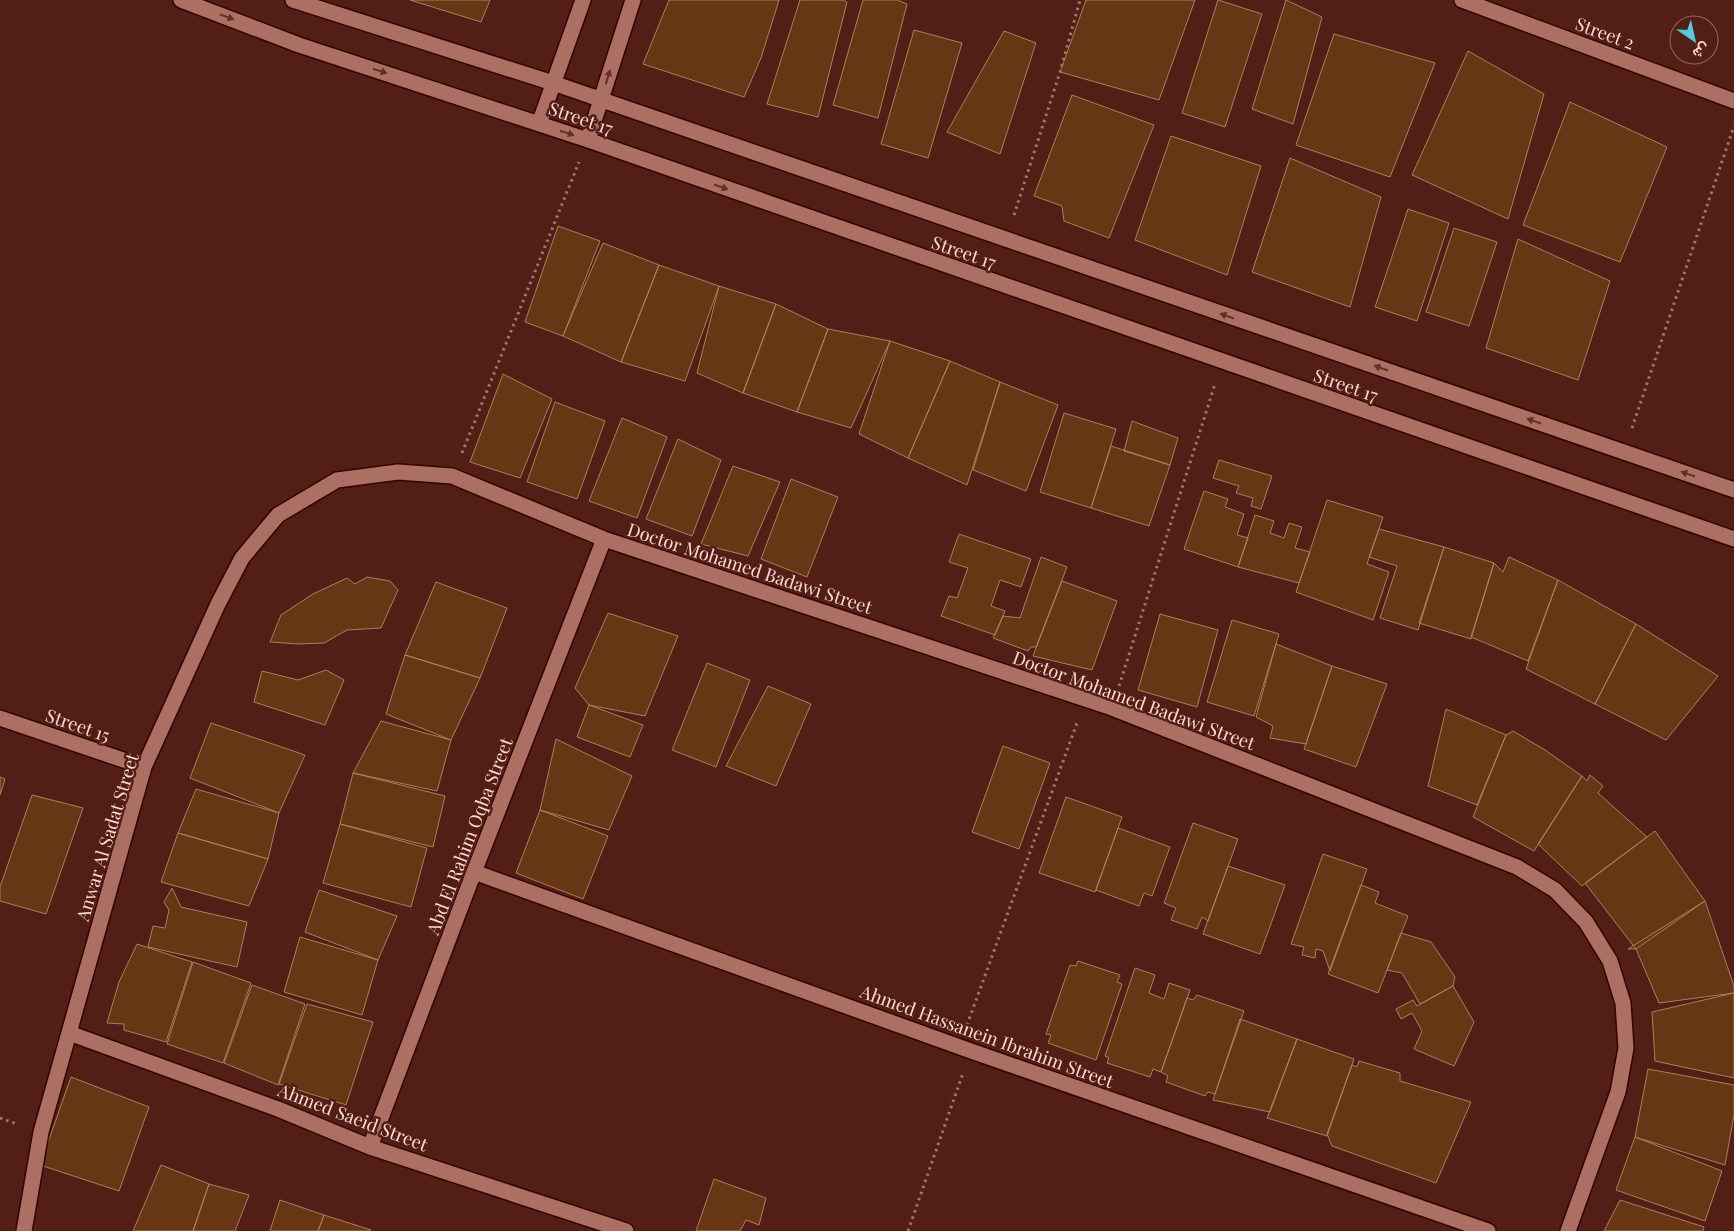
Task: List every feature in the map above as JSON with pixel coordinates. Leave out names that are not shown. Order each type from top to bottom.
[{"type":"street","name":"Street 17","points":[[181,0],[299,44],[588,140],[1734,539]]},
{"type":"street","name":"Street 17","points":[[294,0],[601,100],[1734,490]]},
{"type":"street","points":[[539,124],[582,0]]},
{"type":"street","points":[[588,140],[633,0]]},
{"type":"street","name":"Street 2","points":[[1462,0],[1734,102]]},
{"type":"street","name":"Doctor Mohamed Badawi Street","points":[[337,480],[398,472],[452,476],[604,539],[1112,708],[1517,868],[1555,890],[1586,922],[1610,960],[1623,1003],[1626,1048],[1618,1092],[1568,1231]]},
{"type":"street","name":"Anwar Al Sadat Street","points":[[24,1231],[41,1132],[144,767],[218,604],[242,558],[278,515],[337,480]]},
{"type":"street","name":"Abd El Rahim Oqba Street","points":[[370,1147],[474,872],[604,539]]},
{"type":"street","name":"Street 15","points":[[0,718],[144,767]]},
{"type":"street","name":"Ahmed Hassanein Ibrahim Street","points":[[474,872],[965,1049],[1488,1231]]},
{"type":"street","name":"Ahmed Saeid Street","points":[[69,1033],[278,1109],[370,1147],[626,1231]]},
{"type":"path","points":[[1006,240],[1060,72],[1080,0]]},
{"type":"path","points":[[1624,452],[1734,125]]},
{"type":"path","points":[[452,476],[588,140]]},
{"type":"path","points":[[1112,708],[1222,362]]},
{"type":"path","points":[[908,1231],[965,1049],[1086,699]]},
{"type":"building","points":[[410,0],[490,0],[481,22]]},
{"type":"building","points":[[669,0],[779,0],[761,58],[744,97],[643,64]]},
{"type":"building","points":[[800,0],[842,0],[847,2],[818,117],[767,104]]},
{"type":"building","points":[[863,0],[897,0],[907,4],[878,118],[833,105]]},
{"type":"building","points":[[1086,0],[1195,0],[1159,100],[1060,72]]},
{"type":"building","points":[[1218,0],[1262,14],[1225,127],[1182,113]]},
{"type":"building","points":[[1286,0],[1322,17],[1293,124],[1252,109]]},
{"type":"building","points":[[914,30],[962,43],[928,158],[881,144]]},
{"type":"building","points":[[1004,31],[1036,43],[1000,154],[947,132]]},
{"type":"building","points":[[1334,34],[1435,63],[1390,177],[1296,145]]},
{"type":"building","points":[[1468,51],[1544,94],[1508,219],[1412,175]]},
{"type":"building","points":[[1072,95],[1154,125],[1109,238],[1064,221],[1062,206],[1034,196]]},
{"type":"building","points":[[1570,102],[1667,147],[1620,262],[1523,225]]},
{"type":"building","points":[[1171,136],[1261,166],[1227,275],[1135,240]]},
{"type":"building","points":[[1290,158],[1381,197],[1350,307],[1252,272]]},
{"type":"building","points":[[1408,209],[1449,223],[1417,321],[1375,307]]},
{"type":"building","points":[[558,226],[600,241],[563,336],[525,322]]},
{"type":"building","points":[[1454,228],[1497,242],[1469,326],[1426,312]]},
{"type":"building","points":[[1518,239],[1610,281],[1578,380],[1486,348]]},
{"type":"building","points":[[603,243],[659,265],[621,362],[563,336]]},
{"type":"building","points":[[659,265],[719,286],[685,381],[621,362]]},
{"type":"building","points":[[719,286],[776,304],[743,393],[697,373]]},
{"type":"building","points":[[776,304],[828,329],[797,412],[743,393]]},
{"type":"building","points":[[828,329],[890,341],[851,428],[797,412]]},
{"type":"building","points":[[890,341],[950,361],[908,458],[859,434]]},
{"type":"building","points":[[950,361],[1000,382],[967,485],[908,458]]},
{"type":"building","points":[[503,374],[552,399],[520,478],[470,462]]},
{"type":"building","points":[[1000,382],[1058,405],[1026,491],[973,470]]},
{"type":"building","points":[[555,402],[605,421],[577,499],[527,482]]},
{"type":"building","points":[[1064,413],[1116,429],[1091,508],[1040,492]]},
{"type":"building","points":[[622,418],[667,437],[637,518],[589,501]]},
{"type":"building","points":[[1132,421],[1178,438],[1170,465],[1124,451]]},
{"type":"building","points":[[678,439],[721,460],[692,536],[646,519]]},
{"type":"building","points":[[1111,446],[1170,465],[1149,526],[1091,508]]},
{"type":"building","points":[[1219,460],[1272,476],[1261,509],[1251,506],[1253,498],[1236,493],[1239,486],[1213,478]]},
{"type":"building","points":[[733,466],[780,482],[748,556],[701,544]]},
{"type":"building","points":[[791,479],[838,497],[807,577],[761,559]]},
{"type":"building","points":[[1204,491],[1228,499],[1225,507],[1244,514],[1237,535],[1248,538],[1238,567],[1184,549]]},
{"type":"building","points":[[1327,500],[1383,517],[1367,564],[1389,572],[1373,620],[1296,592]]},
{"type":"building","points":[[1255,515],[1274,521],[1270,533],[1284,538],[1289,523],[1302,527],[1295,548],[1310,552],[1299,583],[1238,567]]},
{"type":"building","points":[[1379,529],[1444,547],[1418,630],[1380,618],[1397,566],[1369,557]]},
{"type":"building","points":[[959,534],[1031,559],[1021,587],[1000,580],[991,606],[1005,611],[995,635],[941,616],[949,596],[957,598],[968,568],[949,562]]},
{"type":"building","points":[[1444,547],[1494,563],[1471,639],[1419,623]]},
{"type":"building","points":[[1041,557],[1067,567],[1036,647],[1031,647],[1028,651],[993,638],[1003,616],[1020,618]]},
{"type":"building","points":[[1509,557],[1558,580],[1528,661],[1471,637],[1494,563],[1503,572]]},
{"type":"building","points":[[367,577],[390,581],[398,590],[381,628],[347,630],[324,643],[270,642],[281,615],[313,594],[347,578],[355,584]]},
{"type":"building","points":[[1558,580],[1636,624],[1595,704],[1526,669]]},
{"type":"building","points":[[1062,581],[1117,601],[1092,670],[1033,656]]},
{"type":"building","points":[[436,582],[507,608],[480,678],[405,655]]},
{"type":"building","points":[[608,613],[678,636],[645,716],[589,705],[575,688]]},
{"type":"building","points":[[1160,614],[1218,630],[1197,707],[1138,690]]},
{"type":"building","points":[[1232,620],[1279,634],[1254,716],[1207,702]]},
{"type":"building","points":[[1636,624],[1718,676],[1666,740],[1595,704]]},
{"type":"building","points":[[1276,644],[1332,666],[1306,744],[1270,738],[1273,726],[1256,717]]},
{"type":"building","points":[[405,655],[480,678],[451,740],[386,714]]},
{"type":"building","points":[[707,663],[750,680],[716,767],[672,750]]},
{"type":"building","points":[[1332,666],[1387,684],[1356,767],[1304,749]]},
{"type":"building","points":[[326,670],[344,680],[325,725],[254,702],[262,671],[298,680]]},
{"type":"building","points":[[768,686],[811,704],[776,786],[726,766]]},
{"type":"building","points":[[589,705],[643,725],[630,757],[577,737]]},
{"type":"building","points":[[1446,709],[1506,735],[1477,805],[1428,786]]},
{"type":"building","points":[[381,721],[451,740],[437,791],[353,773]]},
{"type":"building","points":[[211,723],[305,755],[279,813],[190,778]]},
{"type":"building","points":[[1513,731],[1545,750],[1582,776],[1534,851],[1473,817],[1506,735]]},
{"type":"building","points":[[556,739],[632,776],[609,830],[540,810]]},
{"type":"building","points":[[1003,746],[1050,763],[1019,849],[972,832]]},
{"type":"building","points":[[353,773],[445,796],[433,847],[340,824]]},
{"type":"building","points":[[1590,775],[1603,786],[1598,793],[1647,837],[1582,886],[1538,844],[1582,776],[1587,781]]},
{"type":"building","points":[[0,777],[5,779],[0,795]]},
{"type":"building","points":[[196,789],[279,813],[268,859],[178,833]]},
{"type":"building","points":[[32,795],[83,808],[46,914],[0,901],[0,887]]},
{"type":"building","points":[[1066,797],[1122,817],[1095,892],[1039,873]]},
{"type":"building","points":[[540,810],[608,836],[583,899],[516,873]]},
{"type":"building","points":[[1193,823],[1238,839],[1208,921],[1202,917],[1197,929],[1171,920],[1176,908],[1164,903]]},
{"type":"building","points":[[340,824],[427,848],[411,907],[323,883]]},
{"type":"building","points":[[1118,828],[1170,847],[1152,896],[1144,893],[1139,906],[1096,890]]},
{"type":"building","points":[[1655,831],[1705,901],[1636,949],[1585,883]]},
{"type":"building","points":[[178,833],[268,859],[249,906],[161,882]]},
{"type":"building","points":[[1323,854],[1367,869],[1330,971],[1323,951],[1316,949],[1315,958],[1302,955],[1304,947],[1291,944]]},
{"type":"building","points":[[1228,866],[1285,885],[1260,954],[1203,934]]},
{"type":"building","points":[[1361,885],[1379,892],[1375,903],[1408,916],[1378,993],[1328,974]]},
{"type":"building","points":[[172,888],[181,907],[247,922],[237,967],[148,947],[153,926],[165,928],[169,910],[164,902]]},
{"type":"building","points":[[319,890],[397,916],[378,960],[305,932]]},
{"type":"building","points":[[1705,901],[1734,986],[1734,993],[1659,1003],[1636,949],[1628,949]]},
{"type":"building","points":[[1401,933],[1431,942],[1455,977],[1453,986],[1420,1004],[1402,973],[1387,970]]},
{"type":"building","points":[[300,937],[378,960],[362,1015],[284,992]]},
{"type":"building","points":[[137,944],[192,962],[166,1042],[124,1030],[124,1024],[107,1023],[119,982]]},
{"type":"building","points":[[1078,961],[1120,975],[1117,982],[1122,984],[1096,1060],[1048,1043],[1051,1035],[1046,1034],[1070,965],[1076,966]]},
{"type":"building","points":[[193,962],[251,983],[223,1063],[167,1044]]},
{"type":"building","points":[[1135,968],[1155,975],[1149,993],[1164,999],[1169,983],[1190,990],[1161,1072],[1153,1069],[1150,1077],[1107,1063],[1109,1058],[1105,1056]]},
{"type":"building","points":[[252,985],[305,1004],[278,1085],[224,1063]]},
{"type":"building","points":[[1453,986],[1474,1022],[1454,1066],[1414,1049],[1422,1031],[1412,1013],[1401,1019],[1396,1009],[1413,1000],[1417,1006]]},
{"type":"building","points":[[1734,993],[1734,1078],[1655,1061],[1652,1012]]},
{"type":"building","points":[[1197,995],[1244,1011],[1215,1094],[1208,1092],[1205,1096],[1166,1082],[1168,1076],[1161,1072],[1187,998],[1193,1000]]},
{"type":"building","points":[[307,1004],[373,1022],[346,1105],[279,1084]]},
{"type":"building","points":[[1240,1019],[1297,1039],[1270,1112],[1213,1100]]},
{"type":"building","points":[[1297,1039],[1354,1059],[1327,1136],[1267,1118]]},
{"type":"building","points":[[1359,1061],[1400,1073],[1400,1081],[1471,1102],[1436,1183],[1332,1146],[1327,1134],[1352,1065],[1357,1067]]},
{"type":"building","points":[[1648,1069],[1734,1085],[1734,1115],[1725,1165],[1635,1137]]},
{"type":"building","points":[[71,1077],[149,1107],[119,1191],[40,1165]]},
{"type":"building","points":[[1635,1137],[1722,1171],[1705,1221],[1616,1190]]},
{"type":"building","points":[[161,1165],[209,1184],[193,1231],[133,1231]]},
{"type":"building","points":[[714,1179],[766,1198],[759,1225],[746,1220],[740,1231],[696,1231]]},
{"type":"building","points":[[209,1184],[249,1195],[235,1231],[193,1231]]},
{"type":"building","points":[[280,1200],[324,1215],[318,1231],[270,1231]]},
{"type":"building","points":[[1620,1200],[1704,1227],[1703,1231],[1604,1231]]},
{"type":"building","points":[[324,1215],[371,1230],[318,1231]]}]
